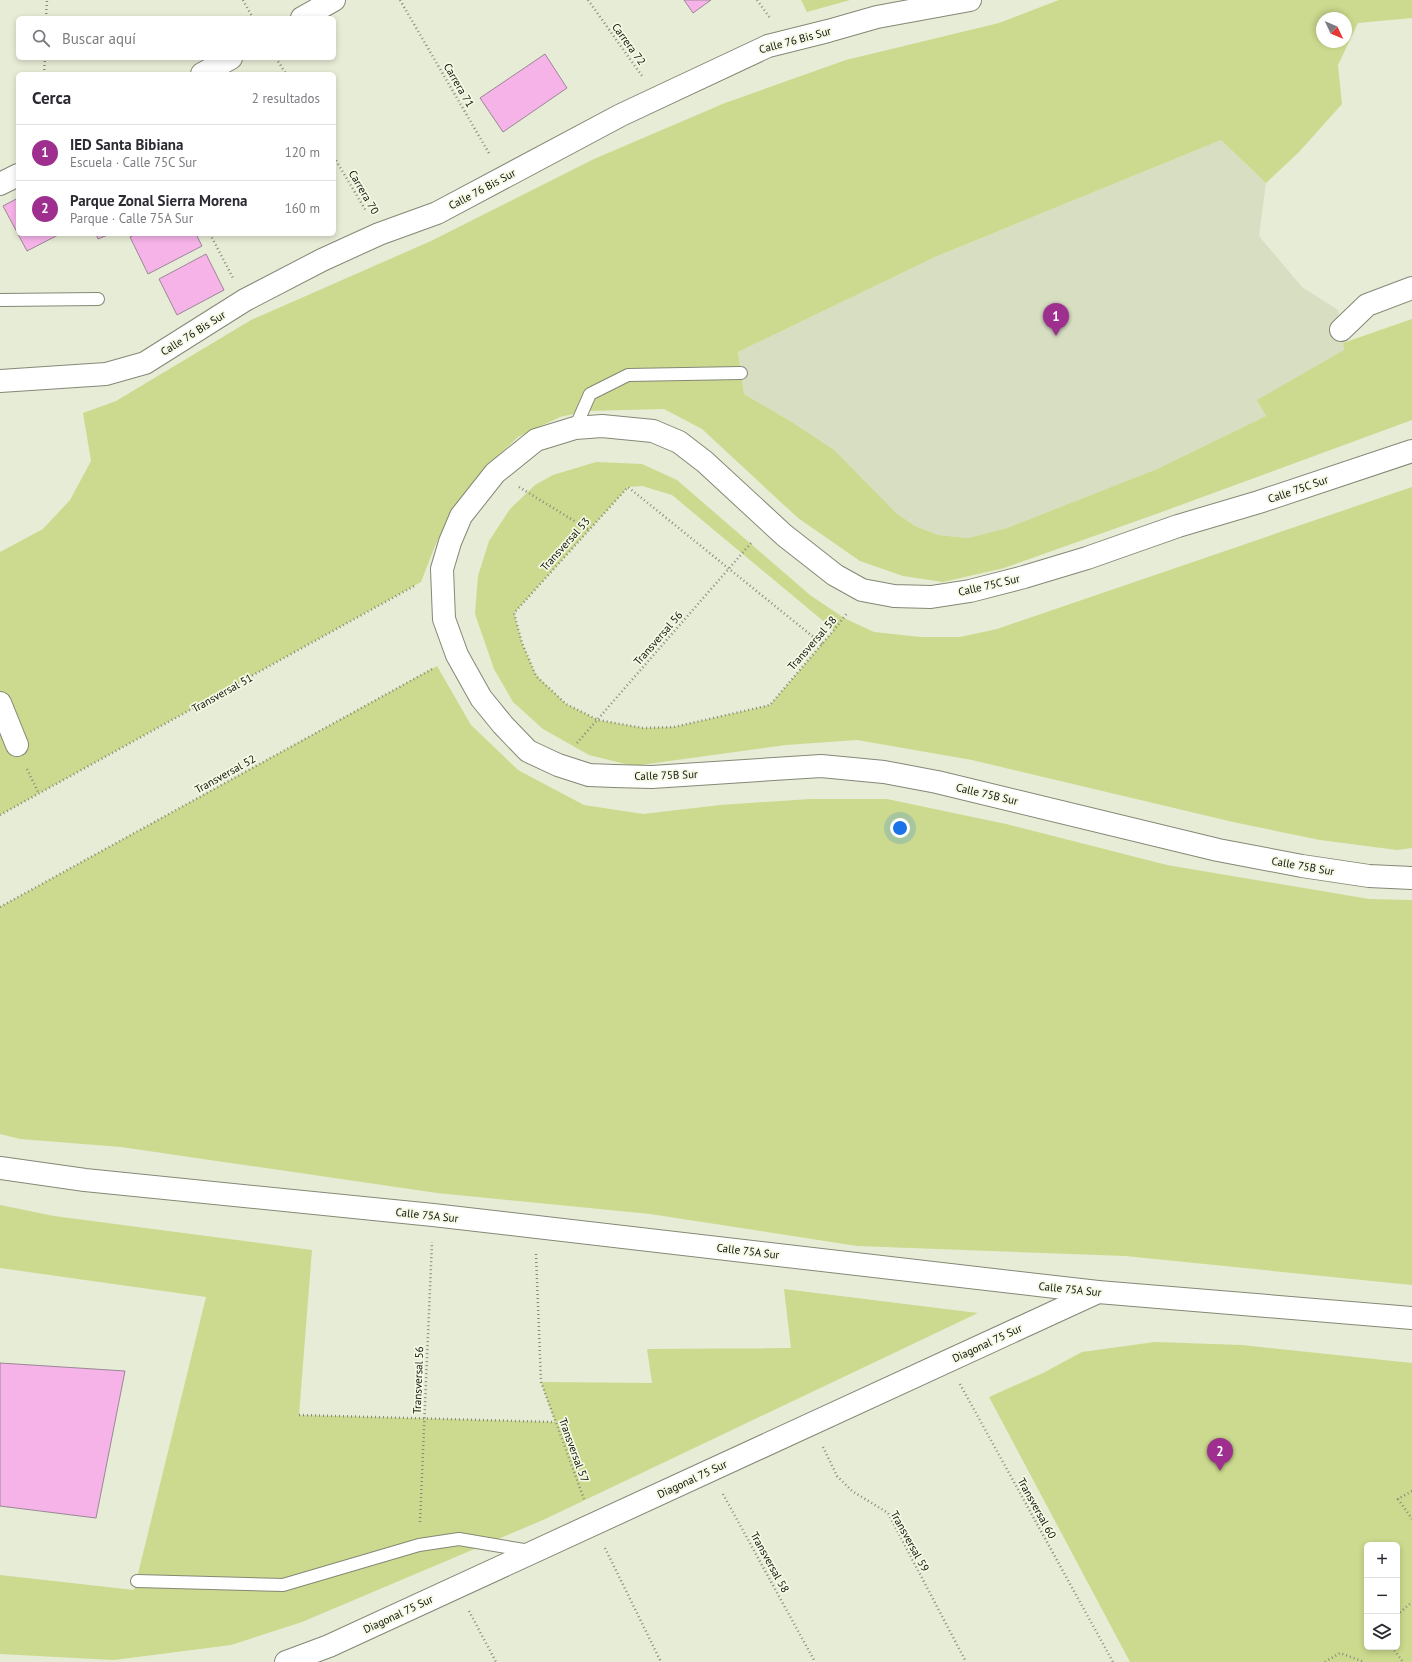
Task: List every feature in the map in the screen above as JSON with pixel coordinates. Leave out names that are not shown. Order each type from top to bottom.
[{"type":"street","points":[[306,16],[334,0]]},
{"type":"street","name":"Calle 76 Bis Sur","points":[[0,381],[106,374],[145,363],[245,300],[322,260],[379,234],[436,213],[621,115],[768,46],[828,32],[877,17],[970,0]]},
{"type":"street","points":[[206,72],[227,60]]},
{"type":"street","points":[[0,184],[16,176]]},
{"type":"street","points":[[1341,330],[1367,305],[1412,288]]},
{"type":"street","name":"Calle 75C Sur","points":[[575,428],[602,426],[653,431],[679,442],[705,462],[769,522],[836,575],[862,590],[894,596],[931,597],[970,591],[1016,579],[1087,558],[1178,526],[1259,502],[1412,451]]},
{"type":"street","points":[[558,765],[528,751],[482,698],[457,655],[444,619],[442,569],[450,542],[462,516],[495,473],[536,440],[575,428]]},
{"type":"street","points":[[0,703],[17,745]]},
{"type":"street","name":"Calle 75B Sur","points":[[558,765],[589,775],[621,776],[652,776],[821,766],[884,772],[937,782],[1218,850],[1302,866],[1369,876],[1412,878]]},
{"type":"street","name":"Calle 75A Sur","points":[[0,1168],[85,1180],[433,1215],[1098,1292],[1412,1318]]},
{"type":"street","name":"Diagonal 75 Sur","points":[[286,1662],[329,1646],[1098,1292]]},
{"type":"lane","points":[[0,300],[98,299]]},
{"type":"lane","points":[[575,428],[590,394],[628,375],[741,373]]},
{"type":"lane","points":[[137,1581],[283,1584],[419,1545],[459,1539],[534,1552]]},
{"type":"path","points":[[46,16],[47,0]]},
{"type":"path","points":[[243,0],[252,16]]},
{"type":"path","name":"Carrera 71","points":[[400,0],[504,178]]},
{"type":"path","name":"Carrera 72","points":[[588,0],[658,98]]},
{"type":"path","points":[[44,72],[45,60]]},
{"type":"path","points":[[277,60],[285,72]]},
{"type":"path","name":"Carrera 70","points":[[336,160],[379,234]]},
{"type":"path","points":[[211,236],[245,300]]},
{"type":"path","points":[[495,473],[589,530]]},
{"type":"path","name":"Transversal 53","points":[[598,720],[566,704],[536,676],[522,643],[514,613],[628,486],[729,569]]},
{"type":"path","name":"Transversal 56","points":[[558,765],[769,522]]},
{"type":"path","name":"Transversal 51","points":[[0,815],[442,569]]},
{"type":"path","points":[[729,569],[822,644]]},
{"type":"path","name":"Transversal 58","points":[[598,720],[643,728],[674,727],[770,704],[844,618],[862,590]]},
{"type":"path","name":"Transversal 52","points":[[0,907],[457,655]]},
{"type":"path","name":"Transversal 56","points":[[419,1545],[433,1215]]},
{"type":"path","name":"Transversal 57","points":[[535,1227],[541,1382],[594,1524],[661,1662]]},
{"type":"path","name":"Transversal 60","points":[[947,1362],[1113,1662]]},
{"type":"path","points":[[298,1415],[555,1422]]},
{"type":"path","name":"Transversal 59","points":[[813,1423],[837,1476],[852,1491],[888,1513],[966,1662]]},
{"type":"path","name":"Transversal 58","points":[[710,1471],[815,1662]]},
{"type":"path","points":[[1412,1491],[1398,1499],[1412,1519]]},
{"type":"path","points":[[457,1587],[496,1662]]},
{"type":"path","points":[[1398,1614],[1412,1602]]},
{"type":"path","points":[[1394,1650],[1403,1662]]},
{"type":"path","points":[[1325,1662],[1340,1653],[1364,1662]]},
{"type":"shaded area","points":[[1221,140],[1266,183],[1259,236],[1302,287],[1338,310],[1344,350],[1258,400],[1266,416],[1157,469],[1007,528],[968,538],[938,535],[915,526],[896,513],[790,421],[744,394],[738,352],[935,257]]},
{"type":"green space","points":[[801,0],[850,0],[807,12]]},
{"type":"green space","points":[[1059,0],[1412,0],[1412,18],[1358,23],[1352,36],[1352,12],[1316,12],[1316,48],[1346,48],[1338,65],[1342,104],[1299,152],[1266,183],[1221,140],[935,257],[738,352],[744,394],[790,421],[834,450],[896,513],[915,526],[938,535],[968,538],[1007,528],[1157,469],[1266,416],[1257,400],[1344,350],[1343,343],[1412,319],[1412,420],[1004,568],[943,582],[903,576],[860,561],[798,518],[702,429],[664,409],[587,411],[560,417],[518,437],[486,467],[452,510],[435,546],[421,582],[0,815],[0,552],[43,529],[70,500],[91,461],[83,413],[116,401],[251,320],[431,241],[594,159],[725,103],[846,60],[999,23]]},
{"type":"green space","points":[[596,462],[642,464],[677,480],[810,595],[844,618],[874,632],[921,637],[960,637],[997,629],[1412,487],[1412,848],[1397,850],[1320,840],[1233,822],[972,760],[857,740],[786,745],[633,766],[589,755],[543,729],[513,702],[494,669],[475,614],[478,576],[489,541],[510,509],[535,485],[553,475]],"holes":[[[642,486],[672,495],[834,630],[770,705],[674,727],[643,728],[598,720],[566,704],[536,675],[522,643],[514,613],[628,487]]]},
{"type":"green space","points":[[437,666],[471,725],[518,770],[584,805],[643,814],[720,805],[810,799],[887,799],[1006,824],[1167,865],[1369,899],[1412,900],[1412,1285],[1125,1256],[857,1246],[650,1214],[437,1193],[121,1147],[20,1139],[0,1134],[0,907]]},
{"type":"green space","points":[[0,1205],[54,1216],[312,1250],[299,1415],[555,1422],[541,1382],[652,1383],[647,1349],[791,1348],[784,1289],[978,1313],[543,1520],[302,1622],[231,1645],[114,1660],[0,1654],[0,1575],[134,1590],[206,1297],[0,1268]]},
{"type":"green space","points":[[1155,1342],[1242,1345],[1412,1363],[1412,1662],[1130,1662],[989,1397],[1043,1373],[1082,1352]]},
{"type":"building","points":[[684,0],[711,0],[693,13]]},
{"type":"building","points":[[545,54],[567,88],[503,132],[480,98]]},
{"type":"building","points":[[16,199],[16,230],[3,206]]},
{"type":"building","points":[[19,236],[56,236],[27,251]]},
{"type":"building","points":[[97,236],[105,236],[98,239]]},
{"type":"building","points":[[197,236],[202,246],[148,274],[130,237]]},
{"type":"building","points":[[206,254],[224,290],[177,315],[159,279]]},
{"type":"building","points":[[0,1363],[125,1371],[96,1518],[0,1506]]},
{"type":"place","name":"IED Santa Bibiana","points":[[1056,336]]},
{"type":"place","name":"Parque Zonal Sierra Morena","points":[[1220,1471]]}]
